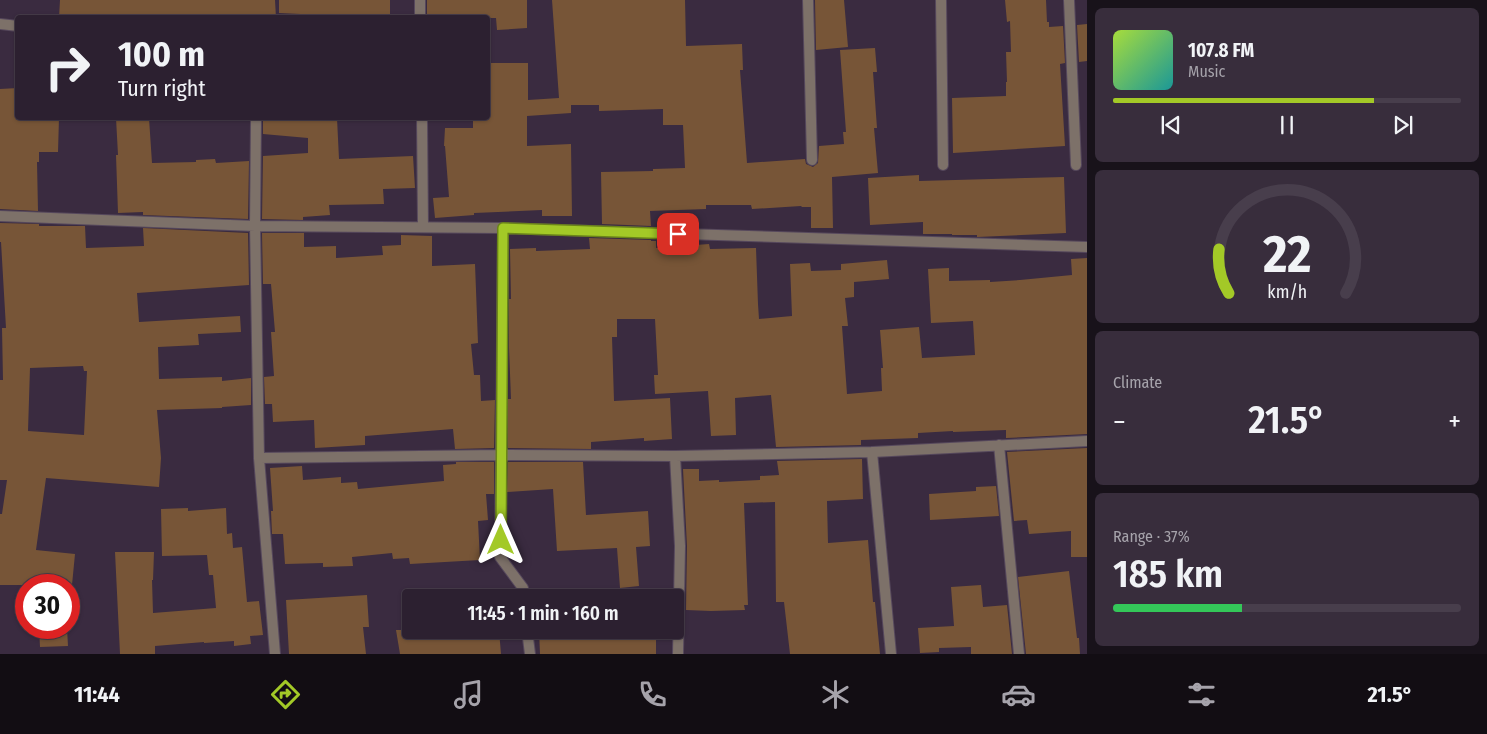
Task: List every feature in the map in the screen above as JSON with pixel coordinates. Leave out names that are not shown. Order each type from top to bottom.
[{"type":"street","points":[[420,0],[420,15]]},
{"type":"street","points":[[808,0],[812,160]]},
{"type":"street","points":[[941,0],[943,165]]},
{"type":"street","points":[[1068,0],[1076,165]]},
{"type":"street","points":[[0,24],[15,26]]},
{"type":"street","points":[[256,120],[255,226],[259,458],[275,654]]},
{"type":"street","points":[[422,120],[423,227]]},
{"type":"street","points":[[0,216],[255,226],[503,228],[1087,247]]},
{"type":"street","points":[[503,228],[500,557],[523,589]]},
{"type":"street","points":[[259,458],[501,454],[675,456],[872,452],[1087,441]]},
{"type":"street","points":[[998,445],[1019,654]]},
{"type":"street","points":[[872,452],[891,654]]},
{"type":"street","points":[[675,456],[680,546],[678,654]]},
{"type":"street","points":[[528,639],[530,654]]},
{"type":"building","points":[[60,0],[275,0],[276,15],[59,15]]},
{"type":"building","points":[[279,0],[390,0],[390,15],[279,13]]},
{"type":"building","points":[[427,0],[527,0],[527,28],[497,30],[496,18],[490,18],[490,15],[427,15]]},
{"type":"building","points":[[552,0],[685,0],[686,46],[742,44],[743,70],[740,70],[747,163],[805,159],[806,164],[813,167],[818,163],[819,146],[844,144],[843,132],[846,132],[840,50],[875,48],[877,72],[873,72],[877,128],[874,128],[878,173],[832,177],[833,228],[811,228],[811,207],[752,209],[751,205],[706,205],[706,209],[650,211],[651,226],[602,224],[601,172],[685,168],[683,125],[663,125],[663,109],[599,111],[599,105],[571,105],[571,113],[527,116],[527,146],[571,144],[572,216],[542,216],[542,210],[474,213],[474,215],[435,218],[433,198],[449,197],[444,146],[445,128],[473,128],[473,120],[490,120],[490,63],[528,63],[528,100],[559,98]]},
{"type":"building","points":[[815,0],[844,0],[848,47],[816,50]]},
{"type":"building","points":[[1005,0],[1046,0],[1049,27],[1063,26],[1065,63],[1060,64],[1065,146],[953,153],[952,98],[1006,96],[1006,52],[1011,52],[1010,21],[1007,22]]},
{"type":"building","points":[[1087,24],[1087,61],[1079,62],[1077,25]]},
{"type":"building","points":[[15,88],[15,120],[59,120],[58,152],[39,152],[39,162],[37,162],[38,211],[0,209],[0,89]]},
{"type":"building","points":[[116,120],[149,120],[152,163],[196,162],[196,160],[215,159],[216,163],[249,161],[248,219],[143,215],[143,212],[118,213],[116,155],[118,155]]},
{"type":"building","points":[[263,120],[337,120],[339,159],[413,156],[415,188],[383,189],[384,204],[329,205],[330,215],[303,217],[303,220],[262,219],[263,156],[308,153],[308,138],[263,134]]},
{"type":"building","points":[[919,175],[919,181],[1064,177],[1066,233],[977,237],[977,235],[923,234],[923,222],[870,225],[868,178]]},
{"type":"building","points":[[0,223],[39,224],[39,226],[85,226],[86,248],[144,246],[143,228],[248,233],[249,285],[137,293],[139,322],[240,316],[241,332],[198,334],[199,345],[158,347],[159,379],[222,377],[222,381],[251,378],[251,405],[157,410],[161,458],[159,487],[46,478],[36,550],[75,554],[73,574],[15,574],[15,585],[0,585],[0,514],[2,514],[7,480],[0,480],[0,380],[3,380],[2,328],[6,328]],"holes":[[[83,366],[84,371],[87,371],[84,435],[28,431],[30,368]]]},
{"type":"building","points":[[262,233],[304,233],[304,247],[336,246],[336,258],[383,255],[382,246],[401,245],[401,235],[432,236],[432,266],[475,264],[478,343],[471,344],[474,375],[480,375],[481,401],[495,400],[494,448],[455,449],[453,429],[365,436],[365,445],[315,448],[314,420],[273,422],[272,404],[265,404],[264,377],[274,376],[271,332],[275,332],[271,284],[263,284]]},
{"type":"building","points":[[589,238],[651,240],[656,241],[656,248],[709,244],[710,249],[756,248],[759,319],[792,316],[790,264],[810,263],[811,271],[841,270],[841,264],[887,260],[889,279],[854,282],[854,297],[845,298],[848,326],[842,326],[847,394],[882,391],[881,368],[883,368],[880,330],[919,327],[922,358],[975,355],[973,321],[931,323],[928,269],[949,268],[949,281],[990,280],[990,282],[1020,280],[1072,275],[1071,259],[1087,258],[1087,434],[1006,438],[1006,430],[953,431],[918,433],[918,438],[861,440],[861,445],[776,447],[771,395],[735,398],[736,435],[711,436],[708,391],[655,394],[654,375],[658,375],[655,319],[617,319],[617,337],[612,337],[614,401],[670,398],[672,439],[644,441],[644,438],[591,442],[591,449],[508,448],[508,399],[511,399],[509,348],[509,299],[511,299],[510,249],[536,248],[536,251],[590,249]]},
{"type":"building","points":[[1087,448],[1087,557],[1071,557],[1071,531],[1029,534],[1027,520],[1014,521],[1007,452]]},
{"type":"building","points":[[862,459],[863,499],[827,501],[828,543],[868,540],[873,602],[875,602],[880,654],[790,654],[784,602],[776,602],[775,502],[744,503],[748,605],[744,605],[745,610],[686,610],[687,546],[683,469],[699,469],[699,481],[760,480],[760,476],[779,475],[777,461]]},
{"type":"building","points":[[456,462],[494,462],[494,494],[486,494],[488,520],[478,521],[480,560],[410,564],[409,558],[393,559],[392,553],[352,557],[353,566],[323,567],[323,563],[285,564],[283,534],[272,534],[271,511],[273,511],[270,468],[302,466],[303,480],[341,477],[341,483],[357,482],[358,489],[444,481],[443,465],[456,464]]},
{"type":"building","points":[[508,462],[583,462],[586,515],[648,511],[650,546],[636,547],[639,586],[620,588],[617,548],[557,551],[553,489],[507,492]]},
{"type":"building","points":[[996,486],[999,516],[930,520],[929,494],[976,491],[976,487]]},
{"type":"building","points":[[188,508],[188,511],[226,508],[227,534],[232,533],[233,548],[242,547],[247,602],[259,601],[263,635],[250,636],[251,644],[234,646],[234,641],[204,642],[155,646],[155,654],[120,654],[115,552],[154,552],[152,580],[153,613],[216,608],[213,575],[209,575],[207,555],[162,556],[161,509]]},
{"type":"building","points":[[1069,571],[1080,654],[1026,654],[1018,577]]},
{"type":"building","points":[[981,585],[983,607],[1007,605],[1012,654],[971,654],[971,647],[939,648],[939,652],[920,653],[918,628],[954,626],[951,587]]},
{"type":"building","points":[[367,595],[369,627],[363,627],[366,654],[289,654],[286,600]]},
{"type":"building","points":[[396,630],[402,630],[402,639],[500,639],[501,654],[400,654]]},
{"type":"building","points":[[40,639],[68,639],[68,646],[40,647]]},
{"type":"building","points":[[539,639],[656,639],[656,654],[540,654]]},
{"type":"route","points":[[501,540],[503,228],[678,234]]}]
